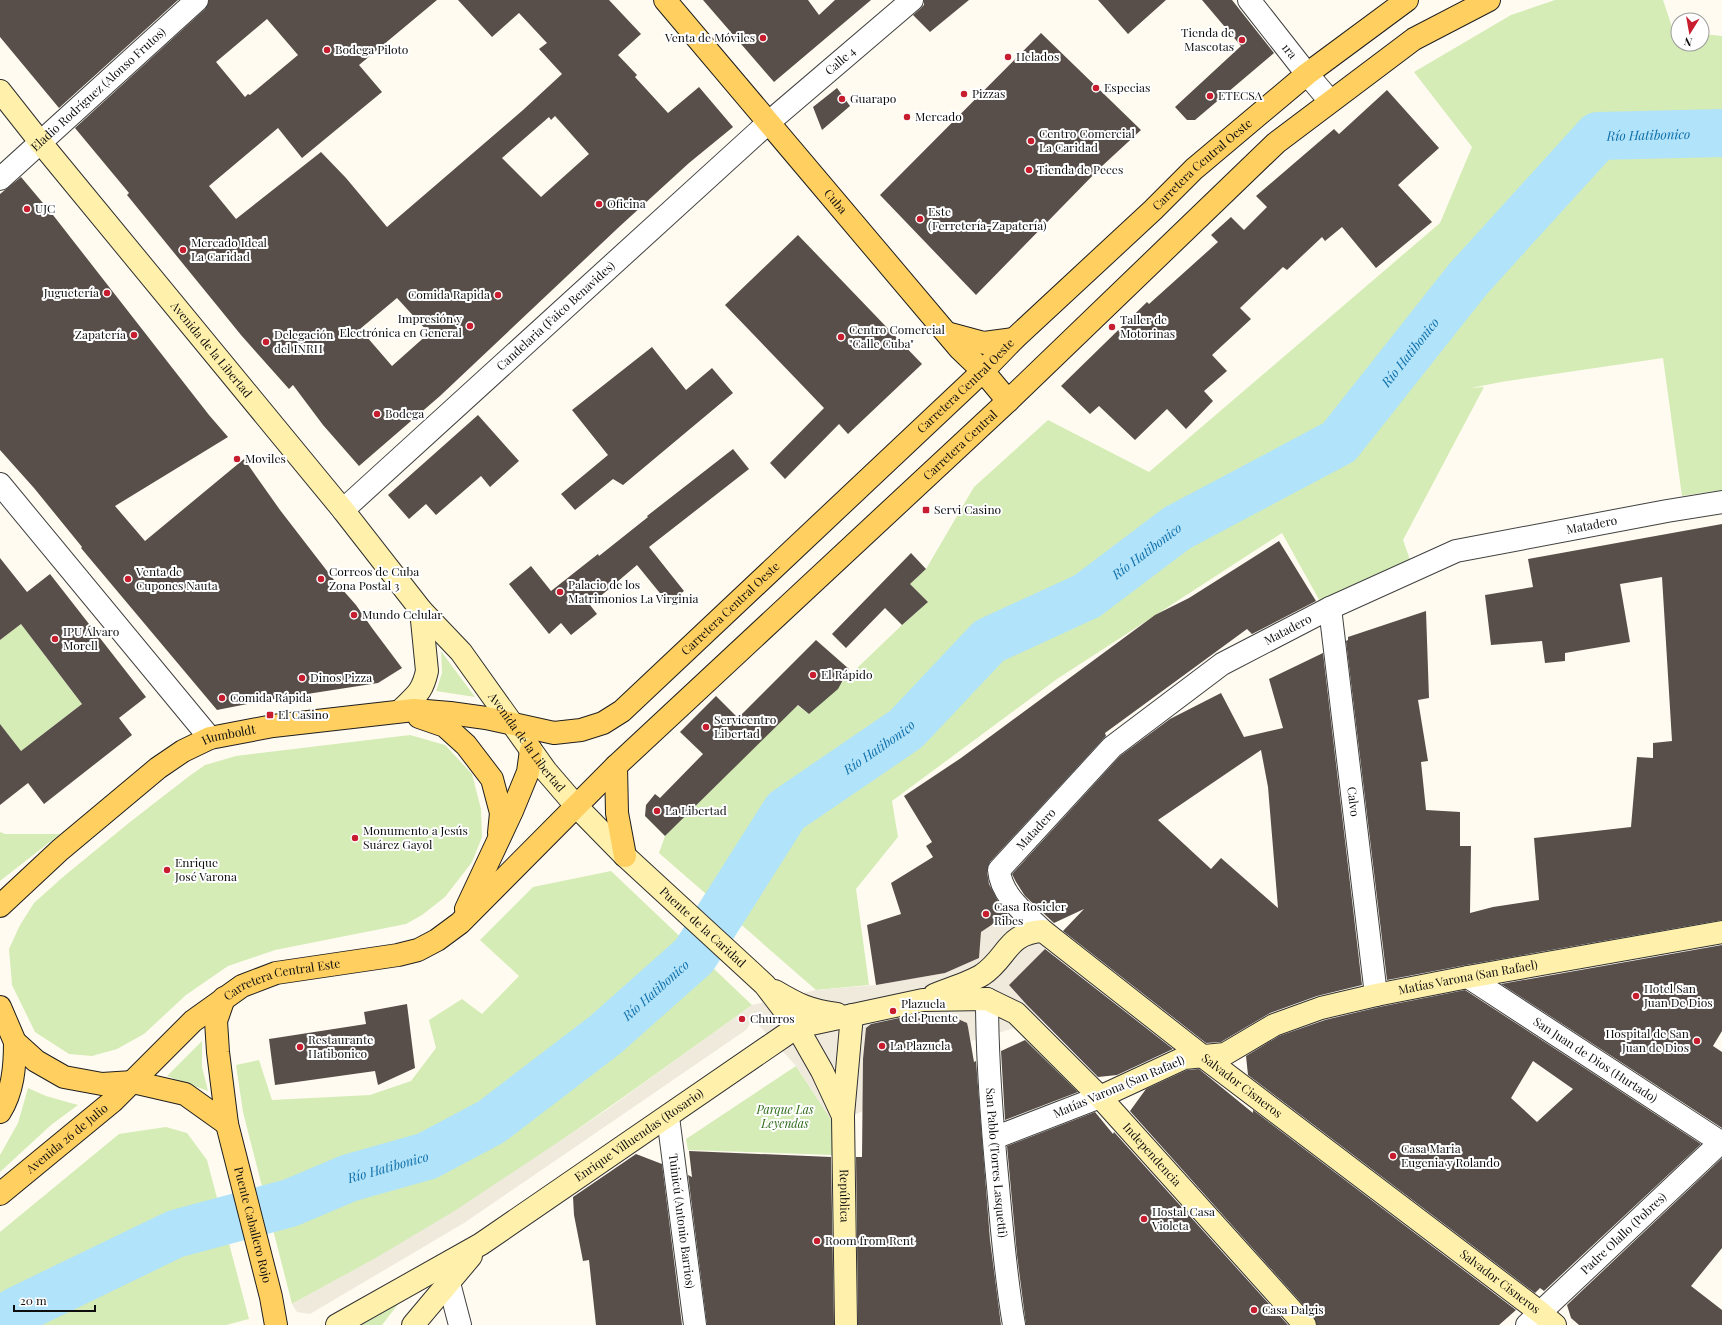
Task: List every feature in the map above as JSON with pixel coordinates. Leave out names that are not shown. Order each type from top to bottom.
[{"type":"main road","name":"Cuba","points":[[665,0],[959,348],[983,370],[1008,401]]},
{"type":"main road","name":"Carretera Central Oeste","points":[[514,725],[554,733],[580,730],[603,723],[622,711],[1014,339],[1142,220],[1194,169],[1307,74],[1407,0]]},
{"type":"main road","points":[[1008,401],[1276,143],[1414,39],[1489,0]]},
{"type":"main road","name":"Avenida de la Libertad","points":[[0,91],[41,143],[343,510],[421,610],[461,652],[546,771],[577,807],[632,862]]},
{"type":"main road","points":[[947,333],[984,343],[1014,339]]},
{"type":"main road","name":"Carretera Central","points":[[616,766],[1008,401]]},
{"type":"main road","points":[[421,610],[427,671],[426,677],[422,689],[401,710],[445,726],[466,745],[492,779],[501,813],[497,844]]},
{"type":"main road","name":"Humboldt","points":[[0,906],[60,850],[158,768],[183,751],[210,738],[273,726],[401,710],[450,713],[514,725]]},
{"type":"main road","points":[[460,923],[497,844],[528,772],[531,750]]},
{"type":"main road","points":[[577,807],[616,766]]},
{"type":"main road","points":[[616,766],[617,813],[632,862]]},
{"type":"main road","name":"Carretera Central Este","points":[[133,1082],[193,1021],[242,986],[276,973],[398,955],[418,950],[437,940],[460,923],[577,807]]},
{"type":"main road","name":"Puente de la Caridad","points":[[632,862],[765,985]]},
{"type":"main road","points":[[923,1000],[982,975],[1018,937],[1032,932],[1043,931]]},
{"type":"main road","name":"Salvador Cisneros","points":[[1043,931],[1213,1058],[1541,1321]]},
{"type":"main road","name":"Matías Varona (San Rafael)","points":[[1100,1097],[1184,1058],[1213,1058],[1274,1025],[1321,1008],[1468,976],[1722,932]]},
{"type":"main road","points":[[987,999],[986,984],[993,965]]},
{"type":"main road","points":[[765,985],[801,1006],[823,1013],[852,1015]]},
{"type":"main road","name":"República","points":[[765,985],[797,1027],[822,1071],[843,1116]]},
{"type":"main road","name":"Puente Caballero Rojo","points":[[224,998],[216,1021],[218,1052],[227,1124],[276,1325]]},
{"type":"main road","name":"Independencia","points":[[797,1027],[923,1000],[987,999],[1016,1013],[1100,1097],[1305,1325]]},
{"type":"main road","points":[[0,1007],[15,1042],[15,1067],[7,1101],[0,1112]]},
{"type":"main road","name":"República","points":[[846,1325],[843,1116],[852,1015]]},
{"type":"main road","name":"Enrique Villuendas (Rosario)","points":[[337,1325],[446,1274],[481,1244],[797,1027]]},
{"type":"main road","points":[[15,1042],[36,1061],[64,1077],[102,1084],[133,1082],[185,1094],[227,1124]]},
{"type":"main road","name":"Avenida 26 de Julio","points":[[0,1194],[113,1101],[133,1082]]},
{"type":"main road","name":"Enrique Villuendas (Rosario)","points":[[412,1325],[446,1274]]},
{"type":"street","name":"Eladio Rodríguez (Alonso Frutos)","points":[[0,179],[197,0]]},
{"type":"street","name":"Calle 4","points":[[768,123],[912,0]]},
{"type":"street","name":"1ra","points":[[1249,0],[1330,101]]},
{"type":"street","name":"Candelaria (Faico Benavides)","points":[[343,510],[768,123]]},
{"type":"street","points":[[0,484],[210,738]]},
{"type":"street","name":"Matadero","points":[[1043,931],[1011,899],[1000,881],[999,870],[1112,747],[1222,664],[1330,608],[1456,551],[1722,502]]},
{"type":"street","name":"Calvo","points":[[1330,608],[1376,995]]},
{"type":"street","name":"San Juan de Dios (Hurtado)","points":[[1468,976],[1722,1142]]},
{"type":"street","name":"San Pablo (Torres Lasquetti)","points":[[987,999],[987,1047],[994,1138],[1007,1288],[1014,1325]]},
{"type":"street","name":"Matías Varona (San Rafael)","points":[[994,1138],[1100,1097]]},
{"type":"street","name":"Tuinicú (Antonio Barrios)","points":[[668,1117],[695,1325]]},
{"type":"street","name":"Padre Olallo (Pobres)","points":[[1541,1321],[1722,1142]]},
{"type":"street","points":[[446,1274],[460,1325]]},
{"type":"green space","points":[[1555,0],[1663,0],[1670,21],[1670,52],[1710,52],[1710,35],[1722,36],[1722,490],[1682,496],[1663,358],[1501,382],[1471,388],[1484,387],[1403,540],[1410,560],[1322,605],[1282,533],[1057,679],[892,801],[898,837],[856,889],[869,985],[816,990],[659,853],[665,836],[797,705],[809,714],[928,602],[910,584],[926,569],[974,487],[1048,420],[1149,472],[1440,223],[1472,147],[1414,72],[1511,15]]},
{"type":"green space","points":[[21,624],[82,704],[21,751],[0,724],[0,640]]},
{"type":"green space","points":[[441,651],[475,697],[436,691],[442,673]]},
{"type":"green space","points":[[410,735],[445,745],[472,774],[481,809],[482,837],[472,862],[445,897],[422,915],[406,924],[275,950],[228,966],[186,995],[144,1034],[117,1049],[92,1056],[69,1054],[35,1032],[12,985],[9,949],[20,925],[34,903],[130,822],[205,765],[236,756]]},
{"type":"green space","points":[[0,832],[5,834],[60,834],[0,881]]},
{"type":"green space","points":[[611,871],[752,1005],[569,1135],[437,1223],[292,1304],[243,1112],[236,1065],[259,1060],[272,1100],[370,1095],[411,1081],[436,1048],[429,1020],[462,999],[482,1014],[519,976],[480,940],[533,887]]},
{"type":"green space","points":[[202,1041],[202,1067],[208,1091],[167,1076]]},
{"type":"green space","name":"Parque Las Leyendas","points":[[796,1066],[834,1124],[833,1155],[688,1150],[686,1139]]},
{"type":"green space","points":[[28,1088],[46,1096],[78,1105],[51,1125],[0,1172],[0,1155],[18,1123]]},
{"type":"green space","points":[[166,1127],[187,1133],[207,1160],[249,1319],[226,1325],[0,1325],[0,1232],[119,1134]]},
{"type":"green space","points":[[399,1303],[382,1325],[361,1325]]},
{"type":"shaded area","name":"Plazuela del Puente","points":[[1028,902],[1056,925],[1046,948],[1009,985],[1041,1020],[971,1041],[967,1023],[958,1019],[877,1018],[867,1027],[863,1111],[834,1124],[796,1066],[753,1019],[746,1030],[464,1223],[310,1314],[297,1312],[292,1304],[374,1259],[456,1210],[605,1111],[752,1005],[816,990],[876,985],[945,973],[979,958],[981,932]]},
{"type":"building","points":[[0,0],[178,0],[59,108],[0,37]]},
{"type":"building","points":[[209,0],[437,0],[359,65],[382,92],[302,158],[278,128],[209,186],[236,219],[321,152],[346,178],[387,227],[523,110],[562,74],[539,49],[547,43],[519,13],[492,37],[458,0],[609,0],[641,34],[618,55],[637,75],[635,77],[668,113],[699,87],[733,127],[689,163],[440,396],[359,466],[323,425],[293,385],[289,389],[241,335],[127,195],[129,193],[75,128],[205,9]],"holes":[[[267,19],[298,55],[250,95],[248,94],[245,97],[216,62]],[[555,116],[589,154],[541,197],[502,158],[549,117],[551,120]],[[397,298],[429,333],[392,366],[360,329]]]},
{"type":"building","points":[[703,0],[808,0],[819,15],[835,0],[871,0],[774,82]]},
{"type":"building","points":[[924,0],[969,0],[930,32],[913,15],[924,5]]},
{"type":"building","points":[[1098,0],[1166,0],[1128,34]]},
{"type":"building","points":[[1202,0],[1232,0],[1274,53],[1195,120],[1187,120],[1175,107],[1241,46]]},
{"type":"building","name":"Centro Comercial La Caridad","points":[[1041,33],[1141,130],[1101,167],[976,295],[880,195]]},
{"type":"building","points":[[837,88],[850,106],[822,130],[813,107]]},
{"type":"building","points":[[1387,90],[1439,148],[1398,185],[1432,222],[1376,268],[1342,227],[1325,241],[1322,237],[1287,270],[1283,267],[1240,308],[1251,319],[1212,355],[1227,371],[1204,391],[1213,401],[1186,429],[1167,409],[1135,440],[1099,406],[1090,414],[1061,386],[1147,302],[1149,304],[1218,242],[1211,235],[1231,217],[1244,230],[1267,207],[1256,196],[1334,129],[1339,134]]},
{"type":"building","points":[[21,177],[53,215],[209,415],[228,437],[115,506],[145,541],[244,459],[280,510],[334,580],[356,605],[402,668],[378,683],[262,701],[217,710],[81,548],[82,547],[34,488],[0,450],[0,194]]},
{"type":"building","points":[[798,235],[922,364],[848,434],[839,424],[785,479],[770,463],[824,408],[725,305]]},
{"type":"building","points":[[652,347],[686,390],[712,368],[733,393],[623,485],[613,479],[575,510],[561,494],[608,455],[572,410]]},
{"type":"building","points":[[478,415],[519,461],[490,487],[481,476],[436,515],[426,504],[409,519],[388,495]]},
{"type":"building","points":[[733,449],[749,469],[649,547],[684,591],[668,603],[637,565],[590,605],[597,614],[571,635],[561,623],[549,634],[509,584],[531,566],[551,591],[598,554],[599,556],[648,517],[647,516]]},
{"type":"building","points":[[1722,524],[1722,920],[1387,980],[1346,641],[1348,640],[1348,637],[1426,611],[1429,698],[1418,700],[1428,761],[1421,762],[1426,810],[1460,812],[1460,846],[1471,846],[1470,913],[1493,907],[1539,900],[1534,838],[1631,827],[1637,757],[1653,758],[1653,743],[1672,741],[1662,577],[1620,584],[1630,642],[1565,653],[1565,661],[1545,663],[1542,641],[1491,645],[1485,595],[1533,587],[1528,559]]},
{"type":"building","points":[[1279,541],[1316,601],[1252,634],[1247,629],[1105,733],[1106,736],[990,862],[987,872],[989,884],[999,903],[1008,914],[981,932],[979,958],[945,973],[876,985],[867,925],[901,914],[891,883],[933,857],[926,846],[932,842],[904,796],[961,758],[1155,615],[1189,598]]},
{"type":"building","points":[[911,553],[926,569],[910,584],[928,602],[902,625],[885,608],[846,648],[832,634]]},
{"type":"building","points":[[0,558],[27,592],[50,574],[146,697],[119,718],[132,735],[44,804],[28,783],[0,805],[0,724],[21,751],[82,704],[21,624],[0,640]]},
{"type":"building","points":[[816,640],[849,669],[838,689],[809,714],[798,705],[665,836],[645,816],[646,805],[655,794],[660,798],[703,754],[680,732],[716,696],[738,718]]},
{"type":"building","points":[[1323,653],[1362,985],[1317,996],[1270,1013],[1221,1042],[1206,1043],[1063,931],[1084,909],[1054,923],[1025,896],[1012,874],[1120,756],[1170,719],[1221,693],[1244,737],[1283,728],[1269,679]],"holes":[[[1261,750],[1268,787],[1278,908],[1221,858],[1211,869],[1158,820]]]},
{"type":"building","points":[[1722,945],[1722,1031],[1713,1046],[1722,1052],[1722,1128],[1501,984]]},
{"type":"building","points":[[1045,949],[1173,1049],[1117,1075],[1098,1077],[1009,985]]},
{"type":"building","points":[[1465,990],[1701,1144],[1544,1291],[1540,1288],[1535,1293],[1248,1075],[1246,1056],[1279,1036],[1325,1020],[1379,1007]],"holes":[[[1533,1061],[1573,1089],[1537,1122],[1511,1098]]]},
{"type":"building","points":[[407,1004],[415,1068],[378,1085],[375,1071],[275,1085],[269,1039],[366,1024],[364,1012]]},
{"type":"building","points":[[899,1018],[958,1019],[967,1023],[974,1062],[976,1061],[990,1240],[1001,1325],[858,1325],[856,1157],[862,1157],[863,1059],[866,1028],[871,1024]]},
{"type":"building","points":[[1025,1040],[1078,1092],[1005,1120],[1001,1051]]},
{"type":"building","points":[[1199,1069],[1253,1113],[1253,1110],[1516,1310],[1499,1325],[1317,1325],[1314,1317],[1130,1111],[1146,1089],[1187,1070]]},
{"type":"building","points":[[1095,1112],[1113,1134],[1114,1132],[1288,1325],[1026,1325],[1017,1255],[1007,1146]]},
{"type":"building","points":[[689,1151],[831,1157],[834,1325],[707,1325],[688,1175],[692,1177]]},
{"type":"building","points":[[636,1154],[662,1164],[682,1325],[596,1325],[589,1260],[583,1261],[574,1215],[573,1197]]},
{"type":"building","points":[[1722,1158],[1722,1248],[1691,1286],[1722,1310],[1722,1325],[1579,1325],[1571,1318],[1567,1305]]},
{"type":"waterway","name":"Río Hatibonico","points":[[1,1325],[16,1311],[175,1234],[290,1203],[349,1178],[427,1156],[491,1122],[605,1035],[694,956],[786,811],[906,729],[989,641],[1087,596],[1177,528],[1339,442],[1468,279],[1598,136],[1722,133]]},
{"type":"place","name":"Venta de Móviles","points":[[763,38]]},
{"type":"place","name":"Tienda de Mascotas","points":[[1242,40]]},
{"type":"place","name":"Bodega Piloto","points":[[327,50]]},
{"type":"place","name":"Helados","points":[[1008,57]]},
{"type":"place","name":"Especias","points":[[1096,88]]},
{"type":"place","name":"Pizzas","points":[[964,94]]},
{"type":"place","name":"ETECSA","points":[[1210,96]]},
{"type":"place","name":"Guarapo","points":[[842,99]]},
{"type":"place","name":"Mercado","points":[[907,117]]},
{"type":"place","name":"Centro Comercial La Caridad","points":[[1031,141]]},
{"type":"place","name":"Tienda de Peces","points":[[1029,170]]},
{"type":"place","name":"Oficina","points":[[599,204]]},
{"type":"place","name":"UJC","points":[[27,209]]},
{"type":"place","name":"Este (Ferretería-Zapatería)","points":[[920,219]]},
{"type":"place","name":"Mercado Ideal La Caridad","points":[[183,250]]},
{"type":"place","name":"Juguetería","points":[[107,293]]},
{"type":"place","name":"Comida Rapida","points":[[498,295]]},
{"type":"place","name":"Impresión y Electrónica en General","points":[[470,326]]},
{"type":"place","name":"Taller de Motorinas","points":[[1112,327]]},
{"type":"place","name":"Zapatería","points":[[134,335]]},
{"type":"place","name":"Centro Comercial \"Calle Cuba\"","points":[[841,337]]},
{"type":"place","name":"Delegación del INRH","points":[[266,342]]},
{"type":"place","name":"Bodega","points":[[377,414]]},
{"type":"place","name":"Moviles","points":[[237,459]]},
{"type":"place","name":"Servi Casino","points":[[926,510]]},
{"type":"place","name":"Venta de Cupones Nauta","points":[[128,579]]},
{"type":"place","name":"Correos de Cuba Zona Postal 3","points":[[321,579]]},
{"type":"place","name":"Palacio de los Matrimonios La Virginia","points":[[560,592]]},
{"type":"place","name":"Mundo Celular","points":[[354,615]]},
{"type":"place","name":"IPU Álvaro Morell","points":[[55,639]]},
{"type":"place","name":"El Rápido","points":[[813,675]]},
{"type":"place","name":"Dinos Pizza","points":[[302,678]]},
{"type":"place","name":"Comida Rápida","points":[[222,698]]},
{"type":"place","name":"El Casino","points":[[270,715]]},
{"type":"place","name":"Servicentro Libertad","points":[[706,727]]},
{"type":"place","name":"La Libertad","points":[[657,811]]},
{"type":"place","name":"Monumento a Jesús Suárez Gayol","points":[[355,838]]},
{"type":"place","name":"Enrique José Varona","points":[[167,870]]},
{"type":"place","name":"Casa Rosicler Ribes","points":[[986,914]]},
{"type":"place","name":"Hotel San Juan De Dios","points":[[1636,996]]},
{"type":"place","name":"Plazuela del Puente","points":[[893,1011]]},
{"type":"place","name":"Churros","points":[[742,1019]]},
{"type":"place","name":"Hospital de San Juan de Dios","points":[[1697,1041]]},
{"type":"place","name":"La Plazuela","points":[[882,1046]]},
{"type":"place","name":"Restaurante Hatibonico","points":[[300,1047]]},
{"type":"place","name":"Casa Maria Eugenia y Rolando","points":[[1393,1156]]},
{"type":"place","name":"Hostal Casa Violeta","points":[[1144,1219]]},
{"type":"place","name":"Room from Rent","points":[[817,1241]]},
{"type":"place","name":"Casa Dalgis","points":[[1254,1310]]}]
